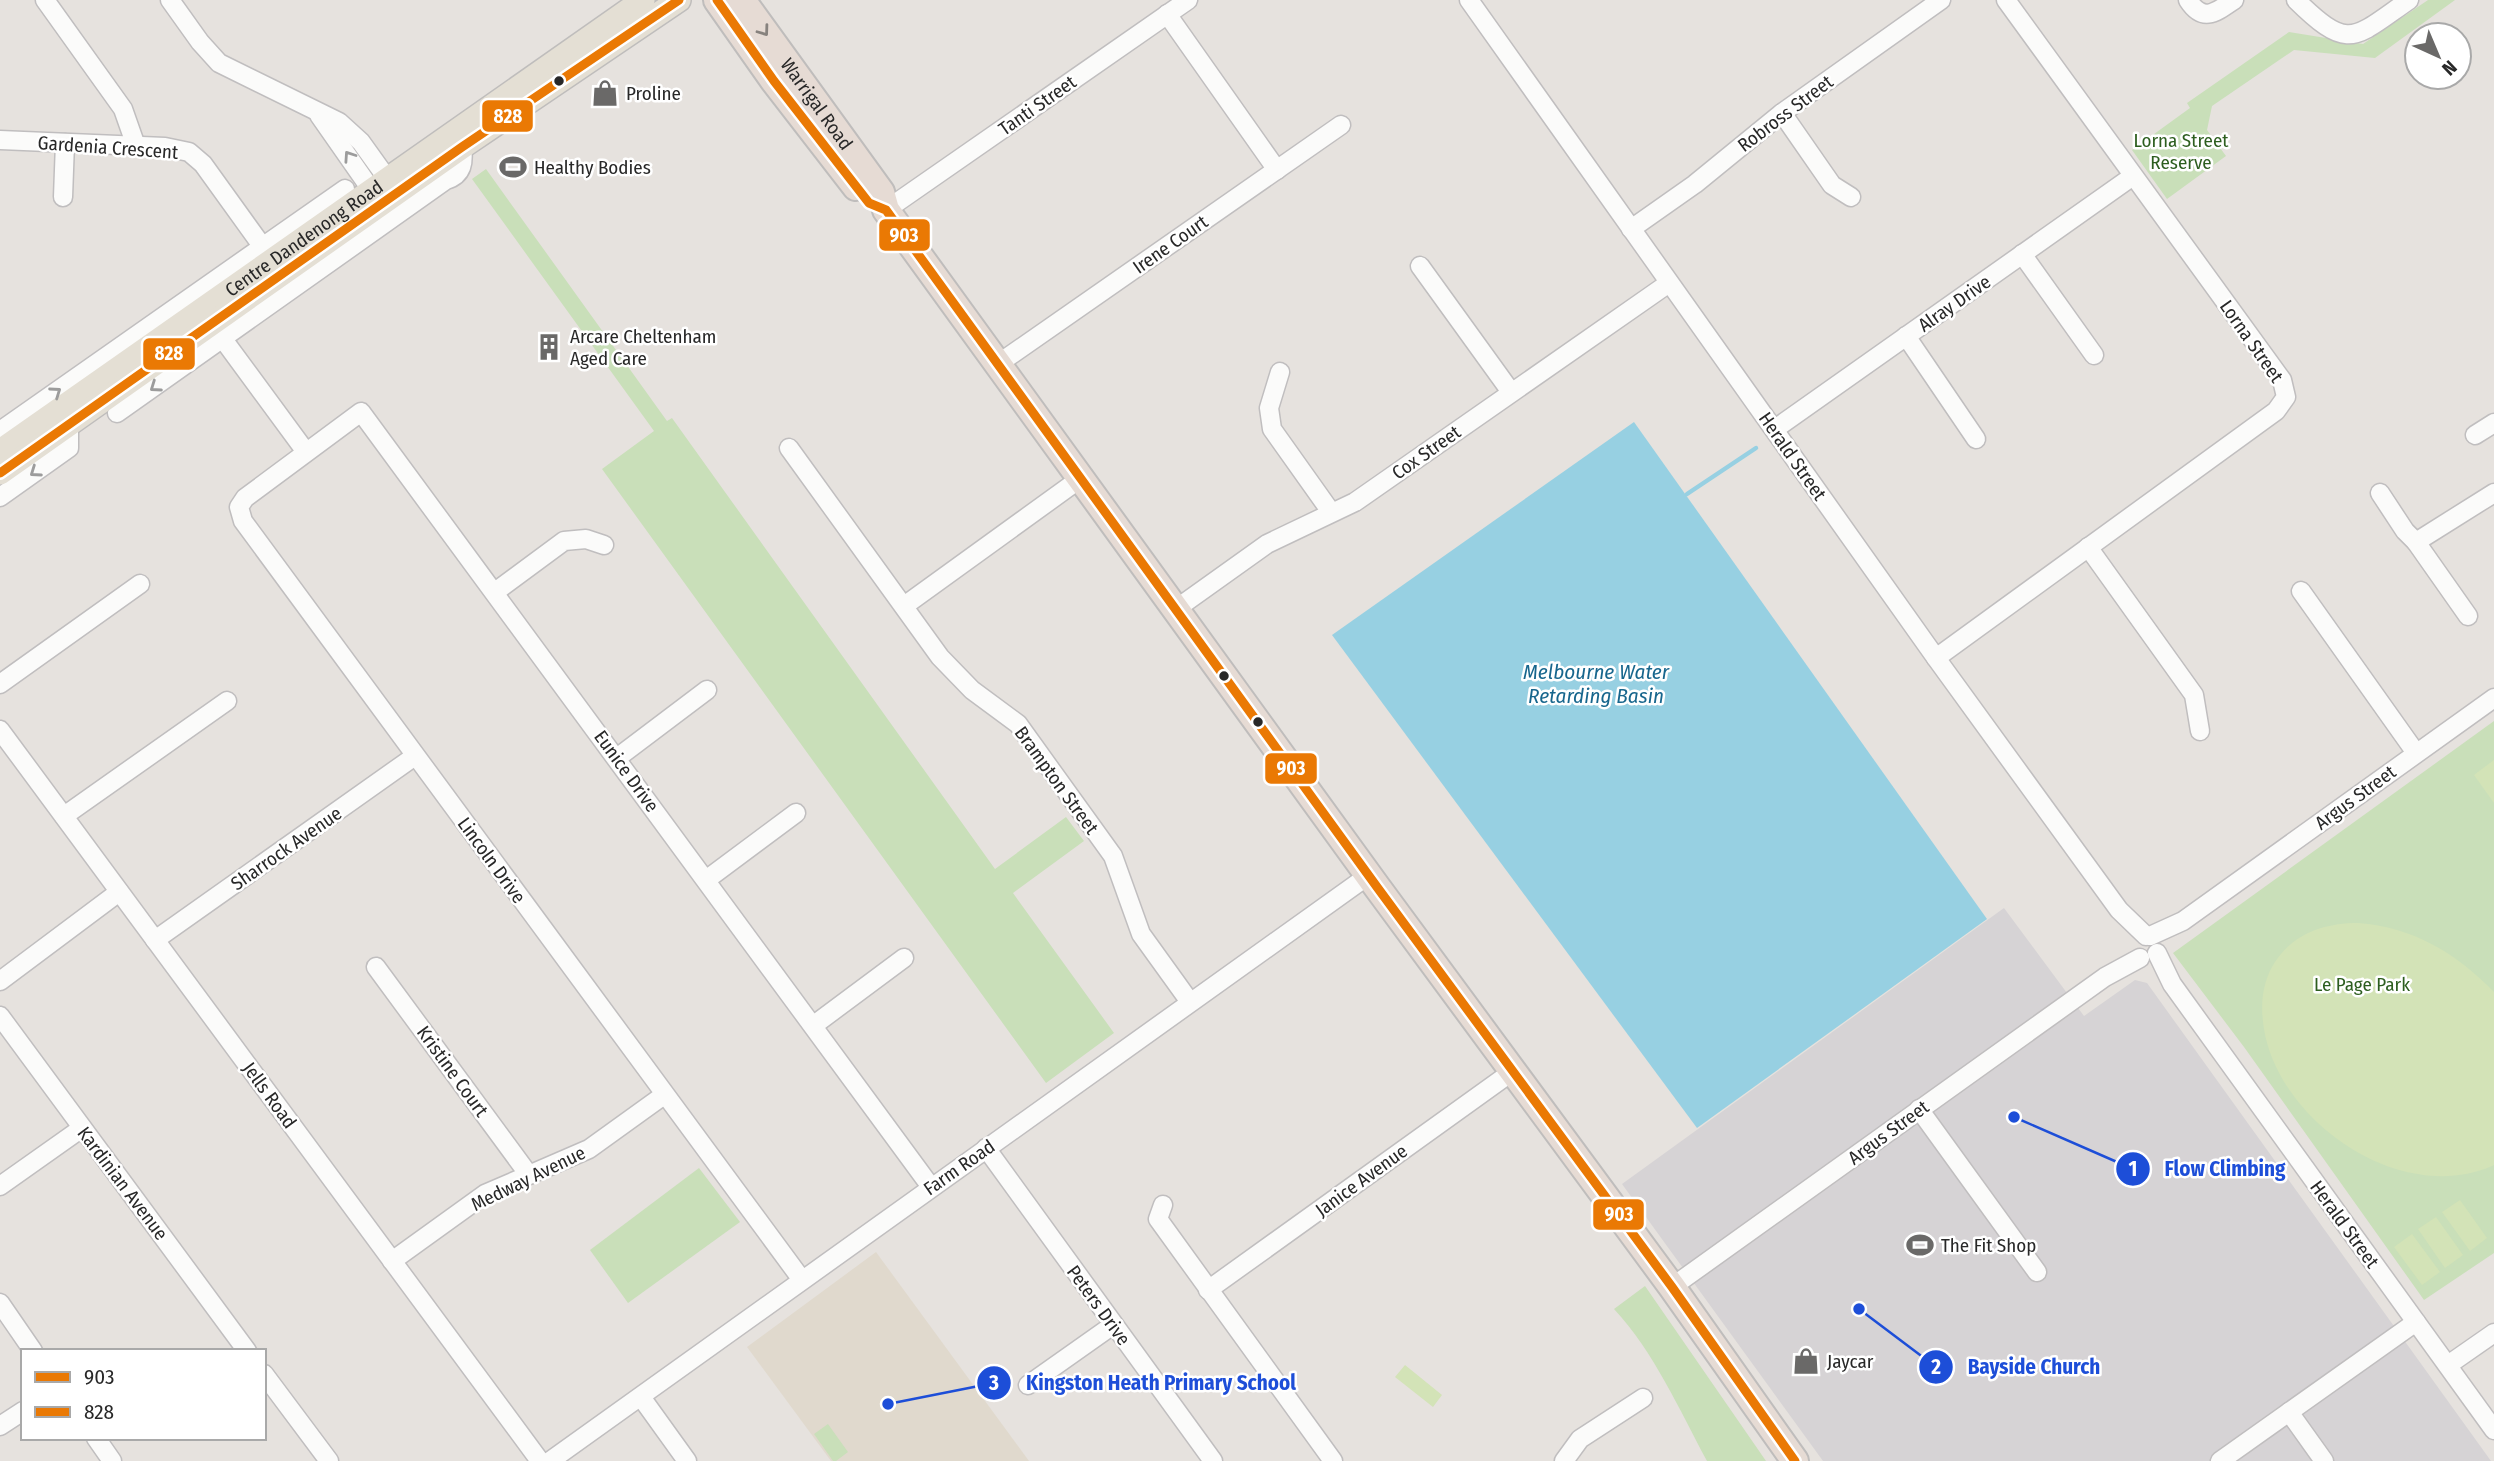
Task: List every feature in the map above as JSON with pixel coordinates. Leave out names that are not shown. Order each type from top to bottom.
[{"type":"highway","name":"Warrigal Road","points":[[717,0],[774,81],[869,203],[886,210]]},
{"type":"highway","name":"Warrigal Road","points":[[742,0],[881,192],[886,210],[1672,1287],[1795,1461]]},
{"type":"main road","name":"Centre Dandenong Road","points":[[384,191],[643,0]]},
{"type":"main road","name":"Centre Dandenong Road","points":[[2,462],[69,425],[118,405],[212,324],[272,260],[462,147],[679,0]]},
{"type":"main road","name":"Centre Dandenong Road","points":[[2,462],[212,324]]},
{"type":"street","points":[[45,0],[119,104],[127,119],[127,145]]},
{"type":"street","points":[[170,0],[200,42],[219,63],[315,110],[384,191]]},
{"type":"street","name":"Tanti Street","points":[[886,210],[1188,0]]},
{"type":"street","name":"Herald Street","points":[[1469,0],[1936,658],[2494,1430]]},
{"type":"street","name":"Robross Street","points":[[1630,229],[1695,184],[1782,113],[1941,0]]},
{"type":"street","name":"Lorna Street","points":[[1936,658],[2276,411],[2286,397],[2281,380],[2006,0]]},
{"type":"street","points":[[2188,0],[2194,10],[2203,15],[2220,10],[2234,0]]},
{"type":"street","points":[[2296,0],[2328,29],[2346,35],[2363,31],[2409,0]]},
{"type":"street","points":[[1167,14],[1277,170]]},
{"type":"street","points":[[1782,113],[1832,185],[1851,197]]},
{"type":"street","name":"Irene Court","points":[[998,364],[1342,125]]},
{"type":"street","name":"Gardenia Crescent","points":[[0,140],[180,150],[199,160],[272,260]]},
{"type":"street","points":[[63,197],[65,143]]},
{"type":"street","name":"Centre Dandenong Road","points":[[212,324],[455,177],[462,167],[462,147]]},
{"type":"street","name":"Alray Drive","points":[[1775,429],[2133,176]]},
{"type":"street","name":"Centre Dandenong Road","points":[[0,431],[272,260],[345,189]]},
{"type":"street","points":[[2022,254],[2094,355]]},
{"type":"street","points":[[1420,265],[1511,392]]},
{"type":"street","name":"Cox Street","points":[[1176,610],[1267,544],[1355,502],[1669,284]]},
{"type":"street","points":[[212,324],[306,452]]},
{"type":"street","points":[[1906,336],[1976,439]]},
{"type":"street","points":[[1280,372],[1269,408],[1272,429],[1331,512]]},
{"type":"street","name":"Eunice Drive","points":[[306,452],[361,412],[931,1187]]},
{"type":"street","points":[[2475,435],[2494,423]]},
{"type":"street","points":[[0,497],[69,448],[69,425]]},
{"type":"street","name":"Brampton Street","points":[[789,448],[940,657],[972,690],[1018,724],[1113,856],[1141,934],[1190,1002]]},
{"type":"street","name":"Lincoln Drive","points":[[306,452],[245,498],[240,507],[240,516],[802,1280]]},
{"type":"street","points":[[904,606],[1081,478]]},
{"type":"street","points":[[2379,493],[2469,616]]},
{"type":"street","points":[[2416,542],[2494,493]]},
{"type":"street","points":[[495,592],[564,541],[586,539],[604,545]]},
{"type":"street","points":[[2088,547],[2194,695],[2200,731]]},
{"type":"street","points":[[0,684],[140,584]]},
{"type":"street","points":[[2301,591],[2416,752]]},
{"type":"street","points":[[617,758],[707,690]]},
{"type":"street","name":"Argus Street","points":[[1672,1287],[2494,698]]},
{"type":"street","points":[[64,816],[227,701]]},
{"type":"street","name":"Jells Road","points":[[0,730],[540,1461]]},
{"type":"street","name":"Sharrock Avenue","points":[[155,940],[415,756]]},
{"type":"street","points":[[706,880],[796,813]]},
{"type":"street","name":"Farm Road","points":[[550,1461],[1369,875]]},
{"type":"street","points":[[0,981],[120,892]]},
{"type":"street","points":[[814,1026],[904,958]]},
{"type":"street","name":"Kristine Court","points":[[376,967],[529,1175]]},
{"type":"street","name":"Kardinian Avenue","points":[[0,1016],[246,1349]]},
{"type":"street","name":"Janice Avenue","points":[[1208,1290],[1513,1071]]},
{"type":"street","name":"Medway Avenue","points":[[392,1261],[476,1200],[589,1149],[664,1095]]},
{"type":"street","points":[[1919,1109],[2037,1272]]},
{"type":"street","points":[[0,1186],[82,1128]]},
{"type":"street","name":"Peters Drive","points":[[986,1149],[1213,1461]]},
{"type":"street","points":[[1163,1205],[1158,1219],[1333,1461]]},
{"type":"street","points":[[0,1303],[32,1349]]},
{"type":"street","points":[[2220,1461],[2416,1322]]},
{"type":"street","points":[[1028,1385],[1113,1325]]},
{"type":"street","points":[[2448,1365],[2494,1334]]},
{"type":"street","points":[[266,1377],[329,1461]]},
{"type":"street","points":[[641,1397],[687,1461]]},
{"type":"street","points":[[1564,1461],[1580,1439],[1643,1398]]},
{"type":"street","points":[[0,1426],[21,1412]]},
{"type":"street","points":[[2289,1412],[2324,1461]]},
{"type":"street","points":[[97,1440],[112,1461]]},
{"type":"shaded area","points":[[2004,908],[2084,1016],[2135,980],[2147,983],[2491,1461],[1823,1461],[1622,1184]]},
{"type":"shaded area","points":[[876,1252],[1029,1461],[831,1461],[747,1347]]},
{"type":"green space","name":"Lorna Street Reserve","points":[[2428,0],[2455,0],[2426,21],[2403,21],[2403,38],[2375,58],[2294,50],[2212,106],[2207,130],[2226,156],[2167,199],[2132,150],[2190,108],[2187,103],[2289,32],[2363,44]]},
{"type":"green space","points":[[486,169],[667,421],[672,418],[995,869],[1066,817],[1084,841],[1013,893],[1114,1033],[1046,1083],[602,469],[654,431],[472,179]]},
{"type":"green space","name":"Le Page Park","points":[[2494,721],[2494,1253],[2424,1300],[2244,1047],[2173,953]]},
{"type":"green space","points":[[2494,760],[2494,803],[2474,775]]},
{"type":"green space","points":[[2358,923],[2397,930],[2432,944],[2464,965],[2494,992],[2494,1165],[2457,1175],[2420,1175],[2384,1165],[2350,1147],[2319,1124],[2293,1095],[2274,1063],[2262,1011],[2265,986],[2275,962],[2291,944],[2311,932],[2334,925]]},
{"type":"green space","points":[[699,1168],[740,1222],[628,1303],[590,1250]]},
{"type":"green space","points":[[2460,1200],[2487,1238],[2470,1251],[2442,1212]]},
{"type":"green space","points":[[2436,1217],[2463,1255],[2445,1268],[2418,1229]]},
{"type":"green space","points":[[2412,1234],[2440,1272],[2422,1285],[2394,1247]]},
{"type":"green space","points":[[1645,1286],[1766,1461],[1707,1461],[1654,1362],[1614,1309]]},
{"type":"green space","points":[[1405,1365],[1442,1395],[1433,1407],[1395,1377]]},
{"type":"green space","points":[[828,1424],[848,1452],[836,1461],[833,1461],[814,1434]]},
{"type":"water","name":"Melbourne Water Retarding Basin","points":[[1634,422],[1987,919],[1697,1128],[1332,635]]},
{"type":"waterway","points":[[1687,494],[1756,448]]},
{"type":"transit line","name":"828","points":[[0,473],[462,147],[679,0]]},
{"type":"transit line","name":"903","points":[[717,0],[774,81],[869,203],[886,210],[1377,887],[1672,1287],[1795,1461]]},
{"type":"place","name":"Proline","points":[[605,93]]},
{"type":"place","name":"Healthy Bodies","points":[[513,167]]},
{"type":"place","name":"Arcare Cheltenham Aged Care","points":[[549,347]]},
{"type":"place","name":"Flow Climbing","points":[[2014,1117]]},
{"type":"place","name":"The Fit Shop","points":[[1920,1245]]},
{"type":"place","name":"Bayside Church","points":[[1859,1309]]},
{"type":"place","name":"Jaycar","points":[[1806,1361]]},
{"type":"place","name":"Kingston Heath Primary School","points":[[888,1404]]}]
